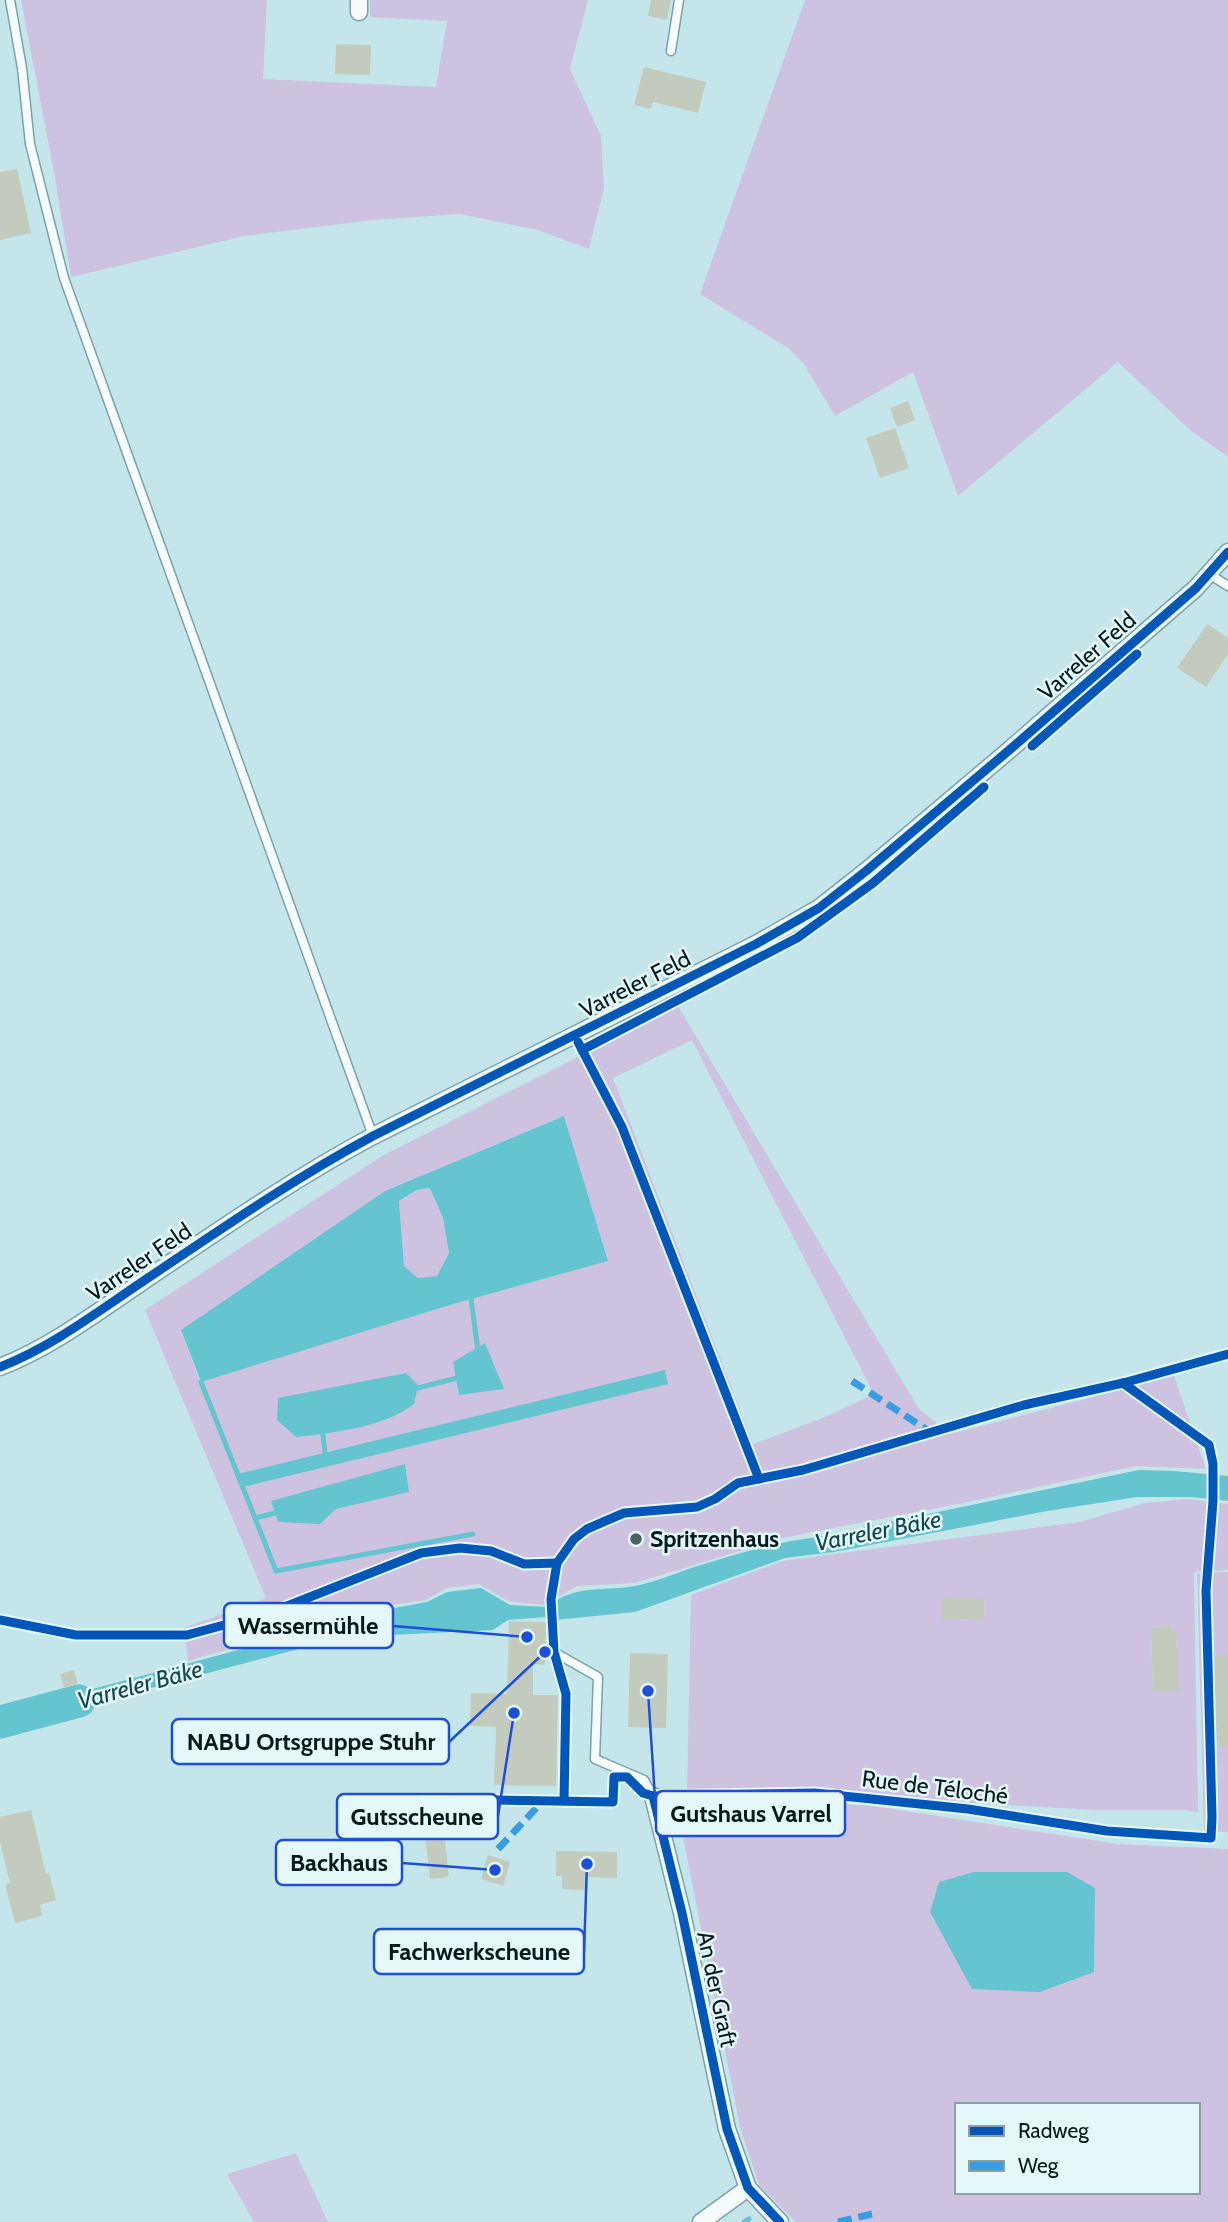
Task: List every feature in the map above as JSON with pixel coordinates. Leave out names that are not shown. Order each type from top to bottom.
[{"type":"street","name":"Varreler Feld","points":[[0,1367],[80,1325],[262,1202],[373,1136],[756,944],[819,908],[866,872],[1196,588],[1228,552]]},
{"type":"street","name":"An der Graft","points":[[653,1796],[682,1913],[727,2129],[748,2188]]},
{"type":"street","points":[[701,2222],[748,2188],[780,2222]]},
{"type":"lane","points":[[10,0],[22,68],[30,144],[64,278],[373,1136]]},
{"type":"lane","points":[[671,51],[680,0]]},
{"type":"lane","points":[[1209,574],[1228,586]]},
{"type":"lane","points":[[575,1036],[622,1127],[759,1479]]},
{"type":"lane","points":[[554,1652],[598,1676],[595,1759],[644,1780],[653,1796]]},
{"type":"lane","name":"Rue de Téloché","points":[[653,1796],[814,1793],[968,1809],[1107,1831],[1211,1838]]},
{"type":"shaded area","points":[[21,0],[267,0],[263,79],[436,87],[447,21],[370,17],[370,0],[588,0],[570,69],[601,136],[604,188],[589,249],[538,230],[459,214],[373,220],[244,236],[71,277]]},
{"type":"shaded area","points":[[805,0],[1228,0],[1228,457],[1190,430],[1118,362],[958,496],[913,372],[835,416],[804,364],[788,348],[700,294]]},
{"type":"shaded area","points":[[678,1006],[919,1409],[950,1434],[1174,1376],[1206,1469],[1137,1466],[782,1538],[635,1583],[577,1586],[544,1605],[508,1601],[479,1584],[447,1588],[426,1600],[365,1609],[188,1661],[184,1628],[266,1598],[145,1310],[382,1156]],"holes":[[[692,1040],[874,1394],[825,1417],[753,1444],[613,1078]],[[564,1116],[608,1261],[450,1305],[200,1381],[181,1331],[385,1191]],[[405,1465],[409,1492],[336,1509]]]},
{"type":"shaded area","points":[[430,1188],[443,1218],[449,1253],[437,1277],[418,1278],[404,1266],[399,1201],[418,1190]]},
{"type":"shaded area","points":[[1189,1499],[1228,1504],[1228,1570],[1194,1572],[1198,1812],[1095,1810],[901,1799],[811,1790],[687,1791],[691,1595],[782,1561],[1079,1522],[1145,1503]],"holes":[[[942,1598],[985,1600],[984,1620],[941,1619]],[[1172,1626],[1173,1633],[1176,1634],[1178,1691],[1153,1691],[1153,1627]]]},
{"type":"shaded area","points":[[1228,1572],[1228,1832],[1204,1831],[1197,1573]]},
{"type":"shaded area","points":[[811,1804],[867,1805],[1118,1844],[1228,1849],[1228,2222],[796,2222],[759,2185],[740,2127],[678,1811]]},
{"type":"shaded area","points":[[296,2153],[328,2222],[254,2222],[227,2174]]},
{"type":"water","points":[[564,1116],[608,1261],[450,1305],[201,1382],[181,1330],[385,1191]],"holes":[[[430,1188],[443,1218],[449,1253],[437,1276],[418,1278],[404,1266],[399,1201],[417,1190]]]},
{"type":"water","points":[[485,1343],[504,1389],[459,1395],[453,1362]]},
{"type":"water","points":[[665,1370],[668,1384],[243,1487],[238,1474]]},
{"type":"water","points":[[406,1373],[418,1385],[414,1404],[389,1418],[358,1428],[296,1437],[277,1420],[278,1398]]},
{"type":"water","points":[[405,1464],[409,1492],[336,1509],[320,1524],[278,1522],[271,1501]]},
{"type":"water","points":[[1139,1470],[1228,1476],[1228,1501],[1191,1497],[1137,1497],[1047,1511],[834,1552],[785,1558],[635,1612],[555,1620],[546,1617],[508,1620],[493,1630],[371,1636],[310,1646],[49,1715],[34,1713],[44,1702],[367,1613],[427,1602],[447,1592],[481,1588],[510,1605],[547,1607],[570,1594],[640,1585],[770,1546]]},
{"type":"water","points":[[974,1872],[1067,1872],[1095,1888],[1094,1972],[1040,1992],[972,1989],[930,1912],[939,1882]]},
{"type":"building","points":[[651,0],[671,0],[667,20],[648,16]]},
{"type":"building","points":[[336,44],[371,45],[370,75],[335,74]]},
{"type":"building","points":[[644,67],[706,82],[698,113],[653,102],[651,109],[634,105]]},
{"type":"building","points":[[17,169],[31,233],[0,240],[0,172]]},
{"type":"building","points":[[908,401],[915,420],[897,427],[890,408]]},
{"type":"building","points":[[895,428],[909,468],[880,478],[866,438]]},
{"type":"building","points":[[1207,624],[1228,638],[1228,654],[1206,687],[1177,668]]},
{"type":"building","points":[[942,1598],[985,1599],[984,1620],[941,1619]]},
{"type":"building","points":[[509,1621],[546,1622],[545,1665],[533,1664],[533,1695],[558,1695],[556,1786],[494,1785],[496,1727],[470,1726],[471,1693],[507,1694]]},
{"type":"building","points":[[1172,1626],[1173,1633],[1176,1633],[1179,1691],[1153,1692],[1153,1627]]},
{"type":"building","points":[[630,1653],[668,1654],[666,1728],[628,1727]]},
{"type":"building","points":[[1228,1655],[1228,1747],[1212,1747],[1208,1656]]},
{"type":"building","points":[[74,1670],[78,1684],[64,1688],[60,1674]]},
{"type":"building","points":[[31,1810],[46,1874],[49,1873],[56,1900],[40,1905],[42,1916],[15,1923],[5,1884],[10,1883],[0,1842],[0,1817]]},
{"type":"building","points":[[443,1823],[449,1877],[430,1879],[424,1826]]},
{"type":"building","points":[[556,1851],[617,1852],[617,1878],[586,1877],[586,1890],[562,1889],[562,1876],[556,1876]]},
{"type":"building","points":[[488,1855],[510,1862],[503,1886],[481,1879]]},
{"type":"waterway","points":[[471,1299],[478,1351]]},
{"type":"waterway","points":[[410,1390],[461,1377]]},
{"type":"waterway","points":[[201,1382],[276,1571],[473,1534]]},
{"type":"waterway","points":[[322,1428],[325,1452]]},
{"type":"waterway","points":[[255,1518],[275,1513]]},
{"type":"waterway","name":"Varreler Bäke","points":[[0,1722],[79,1701]]},
{"type":"waterway","points":[[744,2222],[749,2219]]},
{"type":"marked path","points":[[852,1381],[932,1433]]},
{"type":"marked path","points":[[498,1849],[543,1801]]},
{"type":"marked path","points":[[838,2222],[872,2214]]},
{"type":"cycle path","points":[[0,1367],[73,1329],[256,1206],[373,1136],[756,944],[819,908],[1007,752],[1196,588],[1228,552]]},
{"type":"cycle path","points":[[1032,746],[1137,654]]},
{"type":"cycle path","points":[[582,1050],[797,938],[873,883],[984,787]]},
{"type":"cycle path","points":[[578,1042],[622,1127],[759,1479]]},
{"type":"cycle path","points":[[564,1801],[566,1694],[554,1652],[551,1599],[557,1563],[574,1539],[587,1529],[624,1513],[697,1507],[715,1499],[738,1483],[803,1470],[1024,1405],[1123,1383],[1228,1354]]},
{"type":"cycle path","points":[[423,1799],[613,1802],[614,1777],[627,1777],[643,1793],[653,1796],[814,1793],[968,1809],[1107,1831],[1211,1838],[1206,1591],[1213,1464],[1209,1445],[1123,1383]]},
{"type":"cycle path","points":[[0,1620],[76,1635],[187,1635],[272,1612],[421,1553],[460,1548],[491,1551],[524,1564],[557,1563]]},
{"type":"cycle path","points":[[653,1796],[682,1913],[727,2129],[748,2188],[780,2222]]},
{"type":"place","name":"Spritzenhaus","points":[[636,1539]]},
{"type":"place","name":"Wassermühle","points":[[527,1637]]},
{"type":"place","name":"NABU Ortsgruppe Stuhr","points":[[545,1652]]},
{"type":"place","name":"Gutshaus Varrel","points":[[648,1691]]},
{"type":"place","name":"Gutsscheune","points":[[514,1713]]},
{"type":"place","name":"Fachwerkscheune","points":[[587,1864]]},
{"type":"place","name":"Backhaus","points":[[495,1870]]}]
